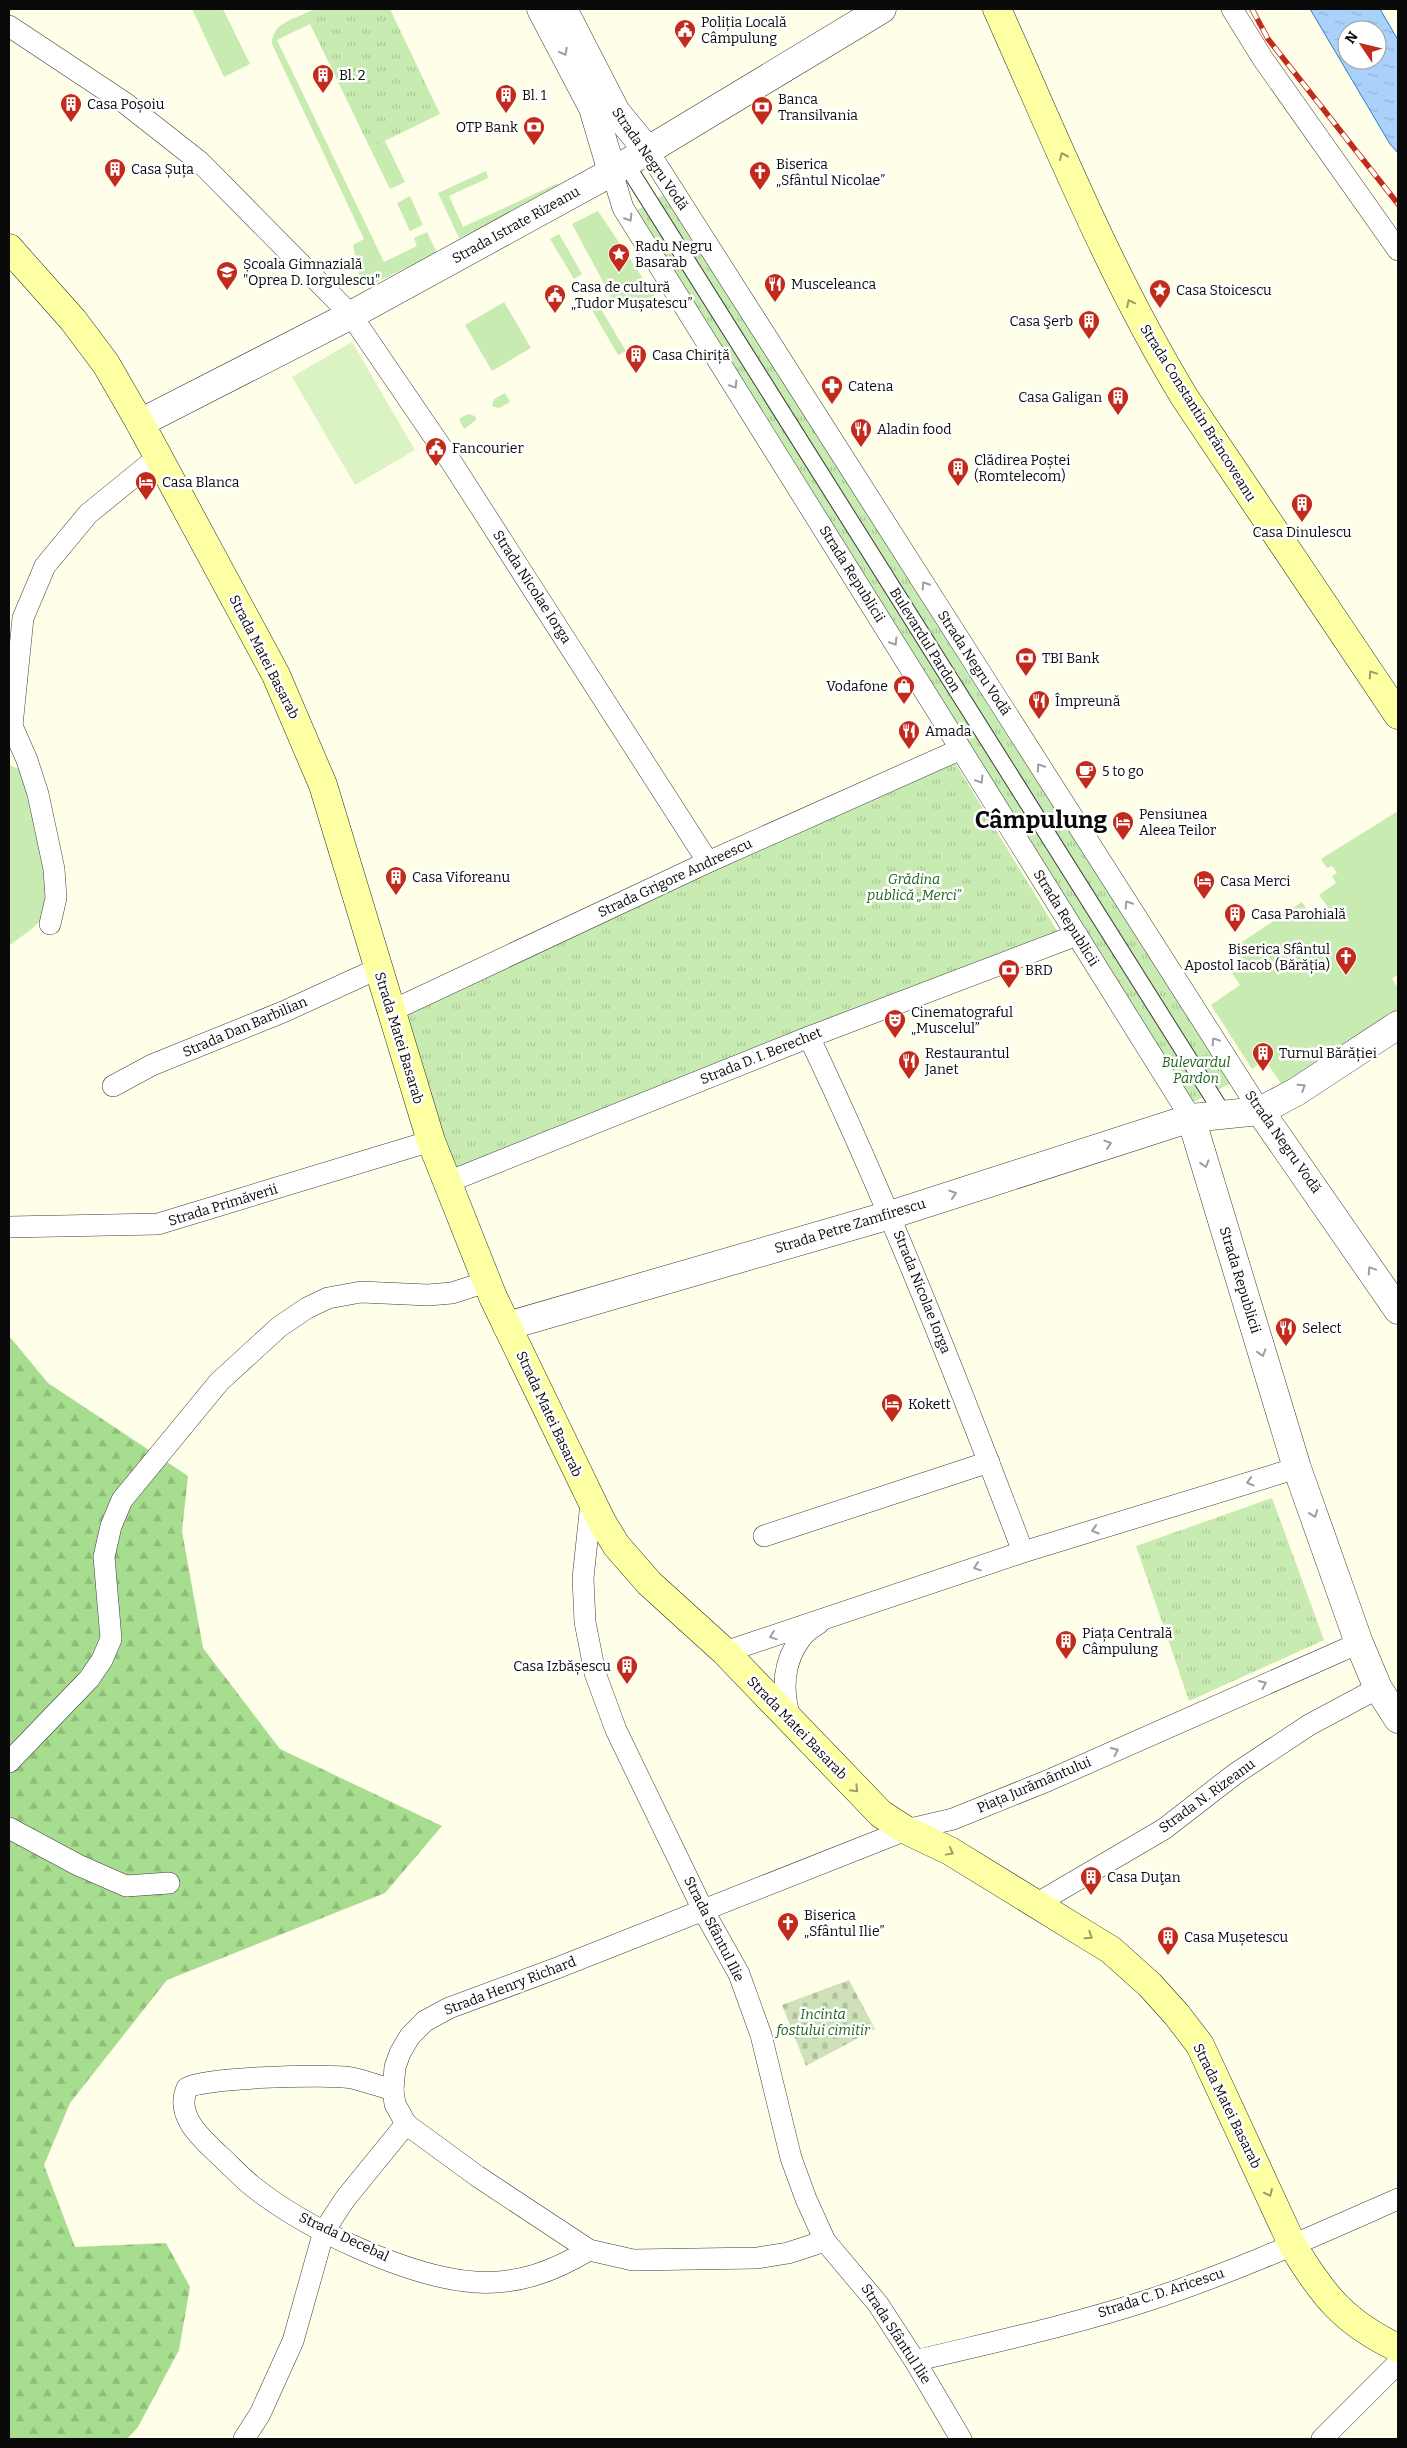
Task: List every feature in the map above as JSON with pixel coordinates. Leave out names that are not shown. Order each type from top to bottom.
[{"type":"main road","name":"Strada Constantin Brâncoveanu","points":[[998,9],[1113,266],[1155,350],[1185,398],[1398,715]]},
{"type":"main road","name":"Strada Matei Basarab","points":[[9,248],[74,320],[106,364],[140,423],[276,675],[323,785],[377,969],[431,1141],[486,1282],[592,1503],[616,1545],[649,1582],[724,1652],[881,1814],[906,1830],[950,1851],[1111,1950],[1150,1985],[1177,2015],[1200,2045],[1293,2246],[1322,2292],[1338,2310],[1377,2338],[1398,2348]]},
{"type":"street","name":"Strada Negru Vodă","points":[[541,9],[593,108],[628,162],[1260,1111],[1398,1310]]},
{"type":"street","name":"Strada Negru Vodă","points":[[563,9],[616,112],[628,162]]},
{"type":"street","name":"Strada Istrate Rizeanu","points":[[140,423],[351,315],[628,162],[882,9]]},
{"type":"street","points":[[1232,9],[1263,59],[1398,250]]},
{"type":"street","name":"Strada Nicolae Iorga","points":[[9,26],[125,103],[200,162],[351,315],[452,463],[708,862]]},
{"type":"street","name":"Strada Republicii","points":[[628,162],[623,208],[1191,1118],[1297,1468],[1359,1643],[1378,1688],[1398,1719]]},
{"type":"street","name":"Bulevardul Pardon","points":[[628,162],[1224,1115]]},
{"type":"street","points":[[50,924],[56,898],[54,869],[38,794],[27,760],[10,727],[24,618],[45,566],[88,514],[158,457]]},
{"type":"street","name":"Strada Grigore Andreescu","points":[[391,1011],[708,862],[961,749]]},
{"type":"street","name":"Strada D. I. Berechet","points":[[448,1182],[809,1037],[1077,935]]},
{"type":"street","name":"Strada Dan Barbilian","points":[[113,1086],[152,1065],[283,1012],[377,969]]},
{"type":"street","points":[[1260,1111],[1296,1092],[1398,1025]]},
{"type":"street","name":"Strada Nicolae Iorga","points":[[809,1037],[890,1215],[1023,1552]]},
{"type":"street","name":"Strada Petre Zamfirescu","points":[[507,1326],[890,1215],[1191,1118],[1260,1111]]},
{"type":"street","name":"Strada Primăverii","points":[[9,1228],[158,1224],[431,1141]]},
{"type":"street","points":[[9,1762],[89,1679],[102,1660],[111,1638],[104,1557],[111,1526],[122,1500],[219,1382],[280,1327],[307,1308],[328,1298],[361,1292],[428,1296],[452,1293],[486,1282]]},
{"type":"street","points":[[764,1536],[989,1462]]},
{"type":"street","points":[[724,1652],[1023,1552],[1297,1468]]},
{"type":"street","name":"Strada Sfântul Ilie","points":[[592,1503],[583,1578],[585,1622],[595,1673],[616,1730],[703,1910],[739,1974],[761,2034],[791,2158],[806,2199],[825,2241],[878,2304],[915,2361],[961,2439]]},
{"type":"street","points":[[791,1722],[784,1701],[787,1664],[801,1638],[824,1618]]},
{"type":"street","name":"Piața Jurământului","points":[[703,1910],[906,1830],[953,1819],[1047,1781],[1359,1643]]},
{"type":"street","name":"Strada N. Rizeanu","points":[[1036,1904],[1164,1829],[1235,1774],[1309,1725],[1378,1688]]},
{"type":"street","points":[[9,1828],[78,1865],[126,1886],[169,1883]]},
{"type":"street","name":"Strada Henry Richard","points":[[406,2124],[395,2104],[393,2090],[395,2067],[400,2053],[410,2036],[424,2021],[449,2008],[703,1910]]},
{"type":"street","name":"Strada Decebal","points":[[393,2090],[351,2078],[216,2081],[194,2083],[187,2088],[184,2106],[187,2120],[209,2145],[252,2186],[324,2231],[399,2263],[441,2276],[475,2282],[507,2282],[539,2275],[566,2264],[590,2250]]},
{"type":"street","points":[[244,2439],[260,2414],[293,2341],[324,2231],[345,2199],[406,2124],[476,2176],[590,2250],[633,2260],[757,2258],[788,2253],[825,2241]]},
{"type":"street","name":"Strada C. D. Aricescu","points":[[915,2361],[1054,2327],[1149,2300],[1293,2246],[1398,2200]]},
{"type":"street","points":[[1322,2439],[1398,2364]]},
{"type":"green space","points":[[192,9],[223,9],[250,64],[224,77]]},
{"type":"green space","points":[[315,9],[390,9],[440,114],[370,148],[310,24],[306,13]]},
{"type":"green space","points":[[306,13],[310,24],[277,40],[384,262],[417,246],[414,238],[427,232],[437,253],[362,289],[353,245],[364,239],[272,44],[275,32],[279,27]]},
{"type":"green space","points":[[385,141],[405,182],[390,189],[370,148]]},
{"type":"green space","points":[[486,171],[488,178],[449,196],[463,227],[558,183],[561,191],[459,238],[438,193]]},
{"type":"green space","name":"Bulevardul Pardon","points":[[669,191],[1235,1081],[1186,1106],[628,216]]},
{"type":"green space","points":[[410,196],[423,225],[410,231],[397,203]]},
{"type":"green space","points":[[598,211],[660,304],[648,309],[631,311],[614,302],[572,224]]},
{"type":"green space","points":[[559,234],[582,274],[574,279],[550,239]]},
{"type":"green space","points":[[504,302],[531,348],[492,371],[465,325]]},
{"type":"green space","points":[[599,306],[626,351],[618,355],[592,310]]},
{"type":"green space","points":[[352,342],[415,450],[355,485],[292,377]]},
{"type":"green space","points":[[505,393],[510,402],[499,408],[492,406],[494,399]]},
{"type":"green space","points":[[468,414],[475,416],[476,420],[464,429],[459,419]]},
{"type":"green space","name":"Grădina publică „Merci”","points":[[954,761],[1059,934],[454,1174],[401,1015]]},
{"type":"green space","points":[[9,765],[21,770],[26,784],[42,846],[47,888],[41,919],[9,946]]},
{"type":"green space","points":[[1398,811],[1398,974],[1392,979],[1398,988],[1398,1014],[1284,1088],[1265,1060],[1252,1069],[1211,1005],[1240,985],[1232,973],[1244,964],[1233,948],[1302,902],[1312,917],[1328,907],[1319,895],[1336,883],[1332,876],[1337,873],[1332,866],[1327,868],[1321,859]]},
{"type":"green space","points":[[9,1336],[48,1383],[188,1476],[182,1531],[203,1648],[280,1749],[442,1826],[385,1893],[167,1980],[70,2103],[44,2165],[75,2247],[166,2243],[190,2287],[179,2350],[138,2427],[127,2439],[9,2439]]},
{"type":"green space","points":[[1272,1498],[1324,1640],[1189,1701],[1136,1546]]},
{"type":"green space","name":"Incinta fostului cimitir","points":[[849,1980],[875,2029],[806,2066],[782,2005]]},
{"type":"water","points":[[1310,9],[1380,9],[1386,20],[1337,20],[1337,55]]},
{"type":"water","points":[[1387,21],[1398,40],[1398,153],[1390,144],[1346,70],[1387,70]]},
{"type":"railway","points":[[1252,9],[1268,39],[1398,204]]},
{"type":"place","name":"Poliția Locală Câmpulung","points":[[685,49]]},
{"type":"place","name":"Bl. 2","points":[[323,94]]},
{"type":"place","name":"Bl. 1","points":[[506,114]]},
{"type":"place","name":"Casa Poșoiu","points":[[71,123]]},
{"type":"place","name":"Banca Transilvania","points":[[762,126]]},
{"type":"place","name":"OTP Bank","points":[[534,146]]},
{"type":"place","name":"Casa Șuța","points":[[115,188]]},
{"type":"place","name":"Biserica „Sfântul Nicolae”","points":[[760,191]]},
{"type":"place","name":"Radu Negru Basarab","points":[[619,273]]},
{"type":"place","name":"Școala Gimnazială \"Oprea D. Iorgulescu\"","points":[[227,291]]},
{"type":"place","name":"Musceleanca","points":[[775,303]]},
{"type":"place","name":"Casa Stoicescu","points":[[1160,309]]},
{"type":"place","name":"Casa de cultură „Tudor Mușatescu”","points":[[555,314]]},
{"type":"place","name":"Casa Şerb","points":[[1089,340]]},
{"type":"place","name":"Casa Chiriță","points":[[636,374]]},
{"type":"place","name":"Catena","points":[[832,405]]},
{"type":"place","name":"Casa Galigan","points":[[1118,416]]},
{"type":"place","name":"Aladin food","points":[[861,448]]},
{"type":"place","name":"Fancourier","points":[[436,467]]},
{"type":"place","name":"Clădirea Poștei (Romtelecom)","points":[[958,487]]},
{"type":"place","name":"Casa Blanca","points":[[146,501]]},
{"type":"place","name":"Casa Dinulescu","points":[[1302,523]]},
{"type":"place","name":"TBI Bank","points":[[1026,677]]},
{"type":"place","name":"Vodafone","points":[[904,705]]},
{"type":"place","name":"Împreună","points":[[1039,720]]},
{"type":"place","name":"Amada","points":[[909,750]]},
{"type":"place","name":"5 to go","points":[[1086,790]]},
{"type":"place","name":"Pensiunea Aleea Teilor","points":[[1123,841]]},
{"type":"place","name":"Casa Viforeanu","points":[[396,896]]},
{"type":"place","name":"Casa Merci","points":[[1204,900]]},
{"type":"place","name":"Casa Parohială","points":[[1235,933]]},
{"type":"place","name":"Biserica Sfântul Apostol Iacob (Bărăția)","points":[[1346,976]]},
{"type":"place","name":"BRD","points":[[1009,989]]},
{"type":"place","name":"Cinematograful „Muscelul”","points":[[895,1039]]},
{"type":"place","name":"Turnul Bărăției","points":[[1263,1072]]},
{"type":"place","name":"Restaurantul Janet","points":[[909,1080]]},
{"type":"place","name":"Select","points":[[1286,1347]]},
{"type":"place","name":"Kokett","points":[[892,1423]]},
{"type":"place","name":"Piața Centrală Câmpulung","points":[[1066,1660]]},
{"type":"place","name":"Casa Izbășescu","points":[[627,1685]]},
{"type":"place","name":"Casa Duţan","points":[[1091,1896]]},
{"type":"place","name":"Biserica „Sfântul Ilie”","points":[[788,1942]]},
{"type":"place","name":"Casa Mușetescu","points":[[1168,1956]]},
{"type":"district","name":"Câmpulung","points":[[1041,820]]}]
